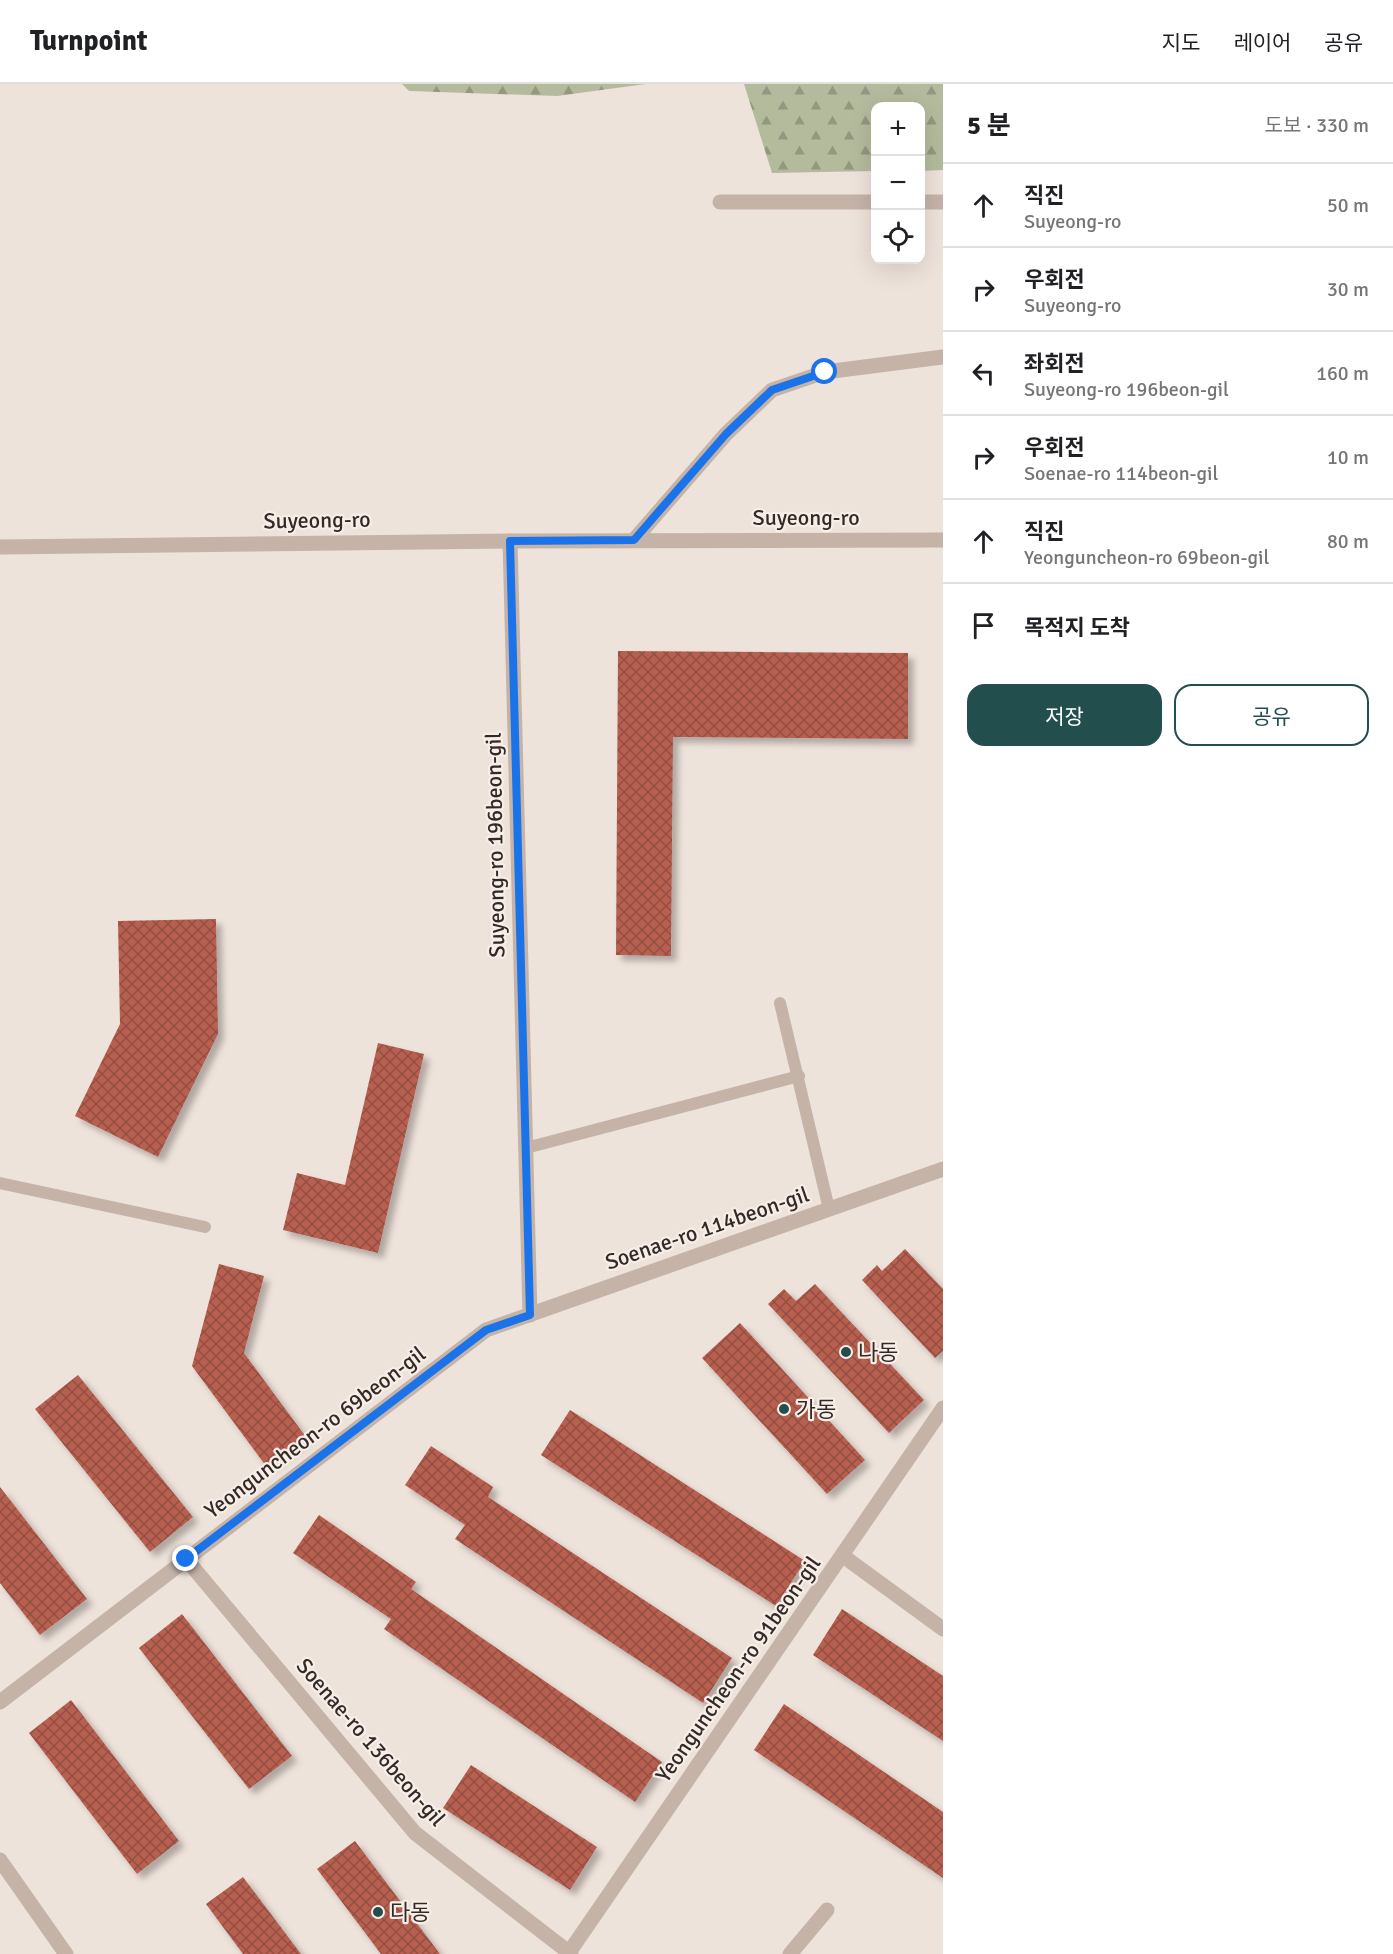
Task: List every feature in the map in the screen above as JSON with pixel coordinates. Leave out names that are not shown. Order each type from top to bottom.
[{"type":"street","points":[[720,202],[871,202]]},
{"type":"street","points":[[925,202],[943,202]]},
{"type":"street","points":[[634,540],[726,434],[772,390],[825,372],[943,357]]},
{"type":"street","name":"Suyeong-ro","points":[[0,547],[634,540],[943,540]]},
{"type":"street","name":"Suyeong-ro 196beon-gil","points":[[510,541],[530,1315]]},
{"type":"street","name":"Soenae-ro 114beon-gil","points":[[486,1330],[943,1169]]},
{"type":"street","name":"Yeonguncheon-ro 69beon-gil","points":[[0,1702],[486,1330]]},
{"type":"street","name":"Yeonguncheon-ro 91beon-gil","points":[[569,1953],[943,1408]]},
{"type":"street","points":[[843,1556],[943,1629]]},
{"type":"street","name":"Soenae-ro 136beon-gil","points":[[186,1559],[415,1833],[569,1953]]},
{"type":"street","points":[[0,1860],[66,1954]]},
{"type":"street","points":[[790,1954],[827,1910]]},
{"type":"lane","points":[[780,1003],[829,1209]]},
{"type":"lane","points":[[526,1148],[799,1076]]},
{"type":"lane","points":[[0,1183],[205,1227]]},
{"type":"green space","points":[[402,84],[646,84],[557,96],[409,91]]},
{"type":"green space","points":[[744,84],[943,84],[943,170],[925,171],[925,102],[871,102],[871,171],[772,173]]},
{"type":"building","points":[[618,651],[908,653],[908,739],[673,737],[671,956],[616,955]]},
{"type":"building","points":[[216,919],[218,1034],[158,1157],[75,1116],[120,1024],[118,921]]},
{"type":"building","points":[[378,1043],[424,1054],[378,1253],[283,1230],[297,1173],[345,1185]]},
{"type":"building","points":[[905,1249],[943,1289],[943,1351],[935,1358],[862,1280],[877,1265],[882,1271]]},
{"type":"building","points":[[219,1264],[264,1276],[244,1353],[306,1437],[266,1466],[192,1366]]},
{"type":"building","name":"나동","points":[[815,1284],[924,1400],[889,1433],[768,1304],[784,1289],[796,1301]]},
{"type":"building","name":"가동","points":[[740,1323],[865,1460],[827,1494],[702,1358]]},
{"type":"building","points":[[78,1375],[193,1517],[150,1552],[35,1409]]},
{"type":"building","points":[[570,1410],[805,1561],[776,1606],[541,1455]]},
{"type":"building","points":[[431,1446],[493,1487],[488,1497],[732,1658],[703,1703],[455,1539],[465,1525],[405,1485]]},
{"type":"building","points":[[0,1487],[87,1599],[40,1635],[0,1583]]},
{"type":"building","points":[[319,1515],[416,1582],[411,1589],[662,1762],[635,1802],[384,1629],[391,1619],[293,1553]]},
{"type":"building","points":[[842,1609],[943,1676],[943,1741],[813,1655]]},
{"type":"building","points":[[182,1614],[292,1756],[249,1789],[139,1648]]},
{"type":"building","points":[[71,1700],[179,1841],[137,1874],[29,1733]]},
{"type":"building","points":[[784,1704],[943,1812],[943,1878],[754,1750]]},
{"type":"building","points":[[471,1765],[597,1847],[570,1890],[443,1808]]},
{"type":"building","name":"다동","points":[[355,1841],[440,1954],[381,1954],[317,1869]]},
{"type":"building","points":[[243,1877],[301,1954],[243,1954],[206,1904]]},
{"type":"place","name":"나동","points":[[846,1352]]},
{"type":"place","name":"가동","points":[[784,1409]]},
{"type":"place","name":"다동","points":[[378,1912]]},
{"type":"route","points":[[186,1559],[486,1330],[530,1315],[510,541],[634,540],[726,434],[772,390],[825,372]]}]
